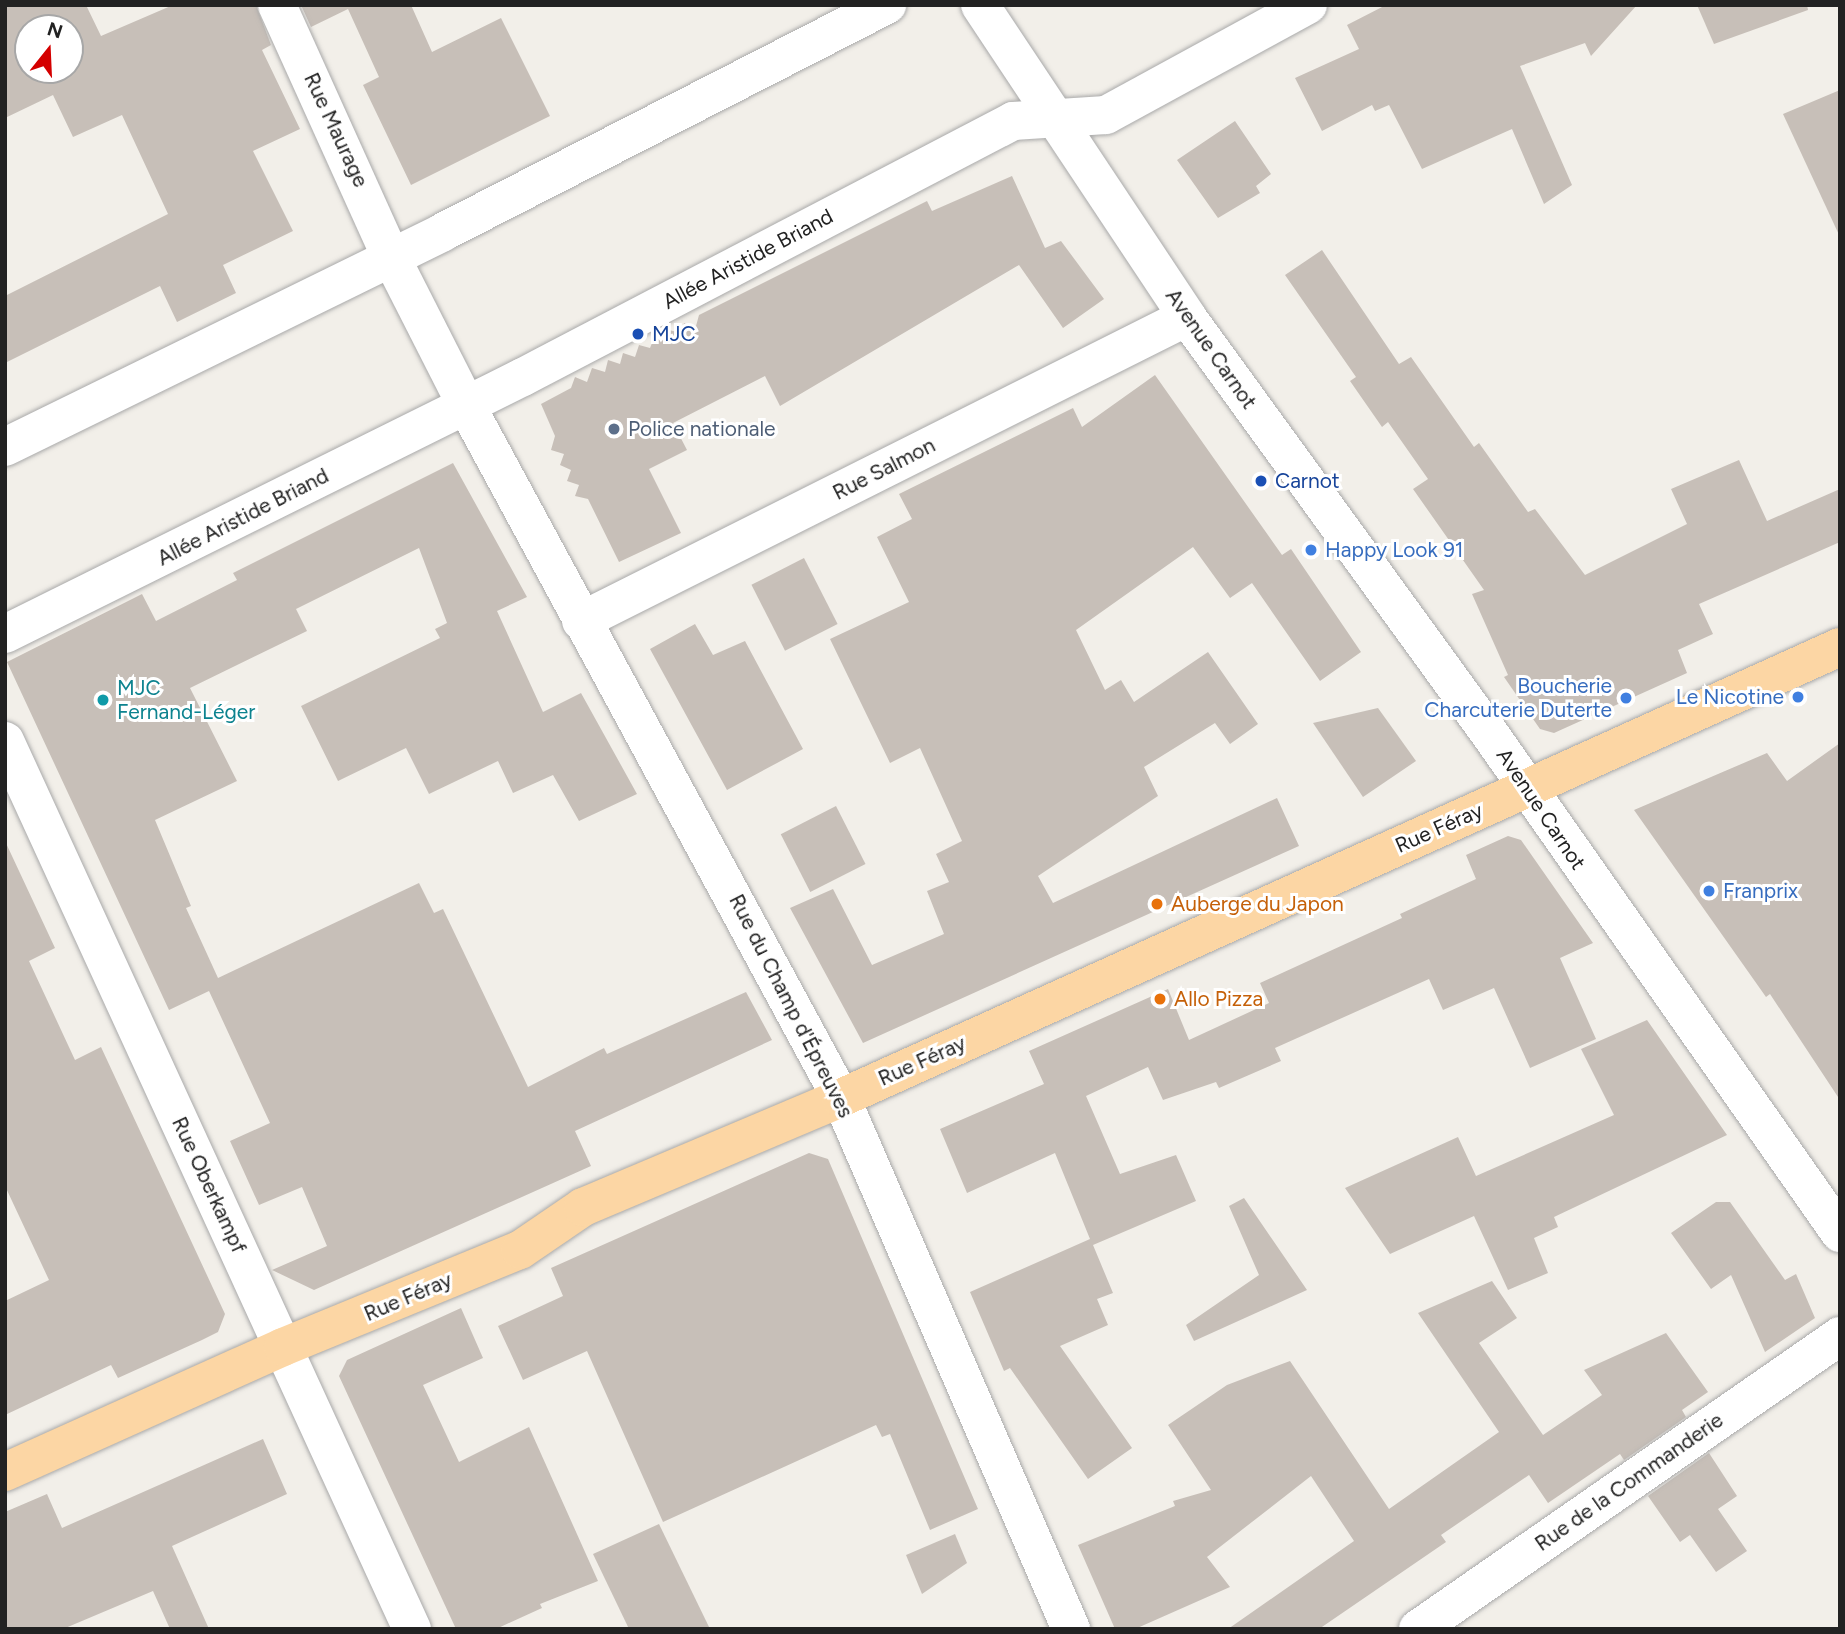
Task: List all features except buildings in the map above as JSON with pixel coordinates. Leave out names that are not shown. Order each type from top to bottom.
[{"type":"main road","name":"Rue Féray","points":[[5,1472],[284,1347],[520,1250],[583,1207],[841,1098],[1840,647]]},
{"type":"street","name":"Rue Maurage","points":[[277,5],[391,257],[466,405]]},
{"type":"street","points":[[5,447],[391,257],[887,5]]},
{"type":"street","name":"Avenue Carnot","points":[[980,5],[1187,317],[1527,789],[1840,1233]]},
{"type":"street","name":"Allée Aristide Briand","points":[[5,634],[466,405],[1013,121],[1107,115],[1308,5]]},
{"type":"street","name":"Rue Salmon","points":[[581,621],[1187,317]]},
{"type":"street","name":"Rue du Champ d'Épreuves","points":[[466,405],[841,1098],[1072,1629]]},
{"type":"street","name":"Rue Oberkampf","points":[[5,741],[412,1629]]},
{"type":"street","name":"Rue de la Commanderie","points":[[1418,1629],[1840,1336]]},
{"type":"place","name":"MJC","points":[[638,334]]},
{"type":"place","name":"Police nationale","points":[[614,429]]},
{"type":"place","name":"Carnot","points":[[1261,481]]},
{"type":"place","name":"Happy Look 91","points":[[1311,550]]},
{"type":"place","name":"Le Nicotine","points":[[1798,697]]},
{"type":"place","name":"Boucherie Charcuterie Duterte","points":[[1626,698]]},
{"type":"place","name":"MJC Fernand-Léger","points":[[103,700]]},
{"type":"place","name":"Franprix","points":[[1709,891]]},
{"type":"place","name":"Auberge du Japon","points":[[1157,904]]},
{"type":"place","name":"Allo Pizza","points":[[1160,999]]}]
